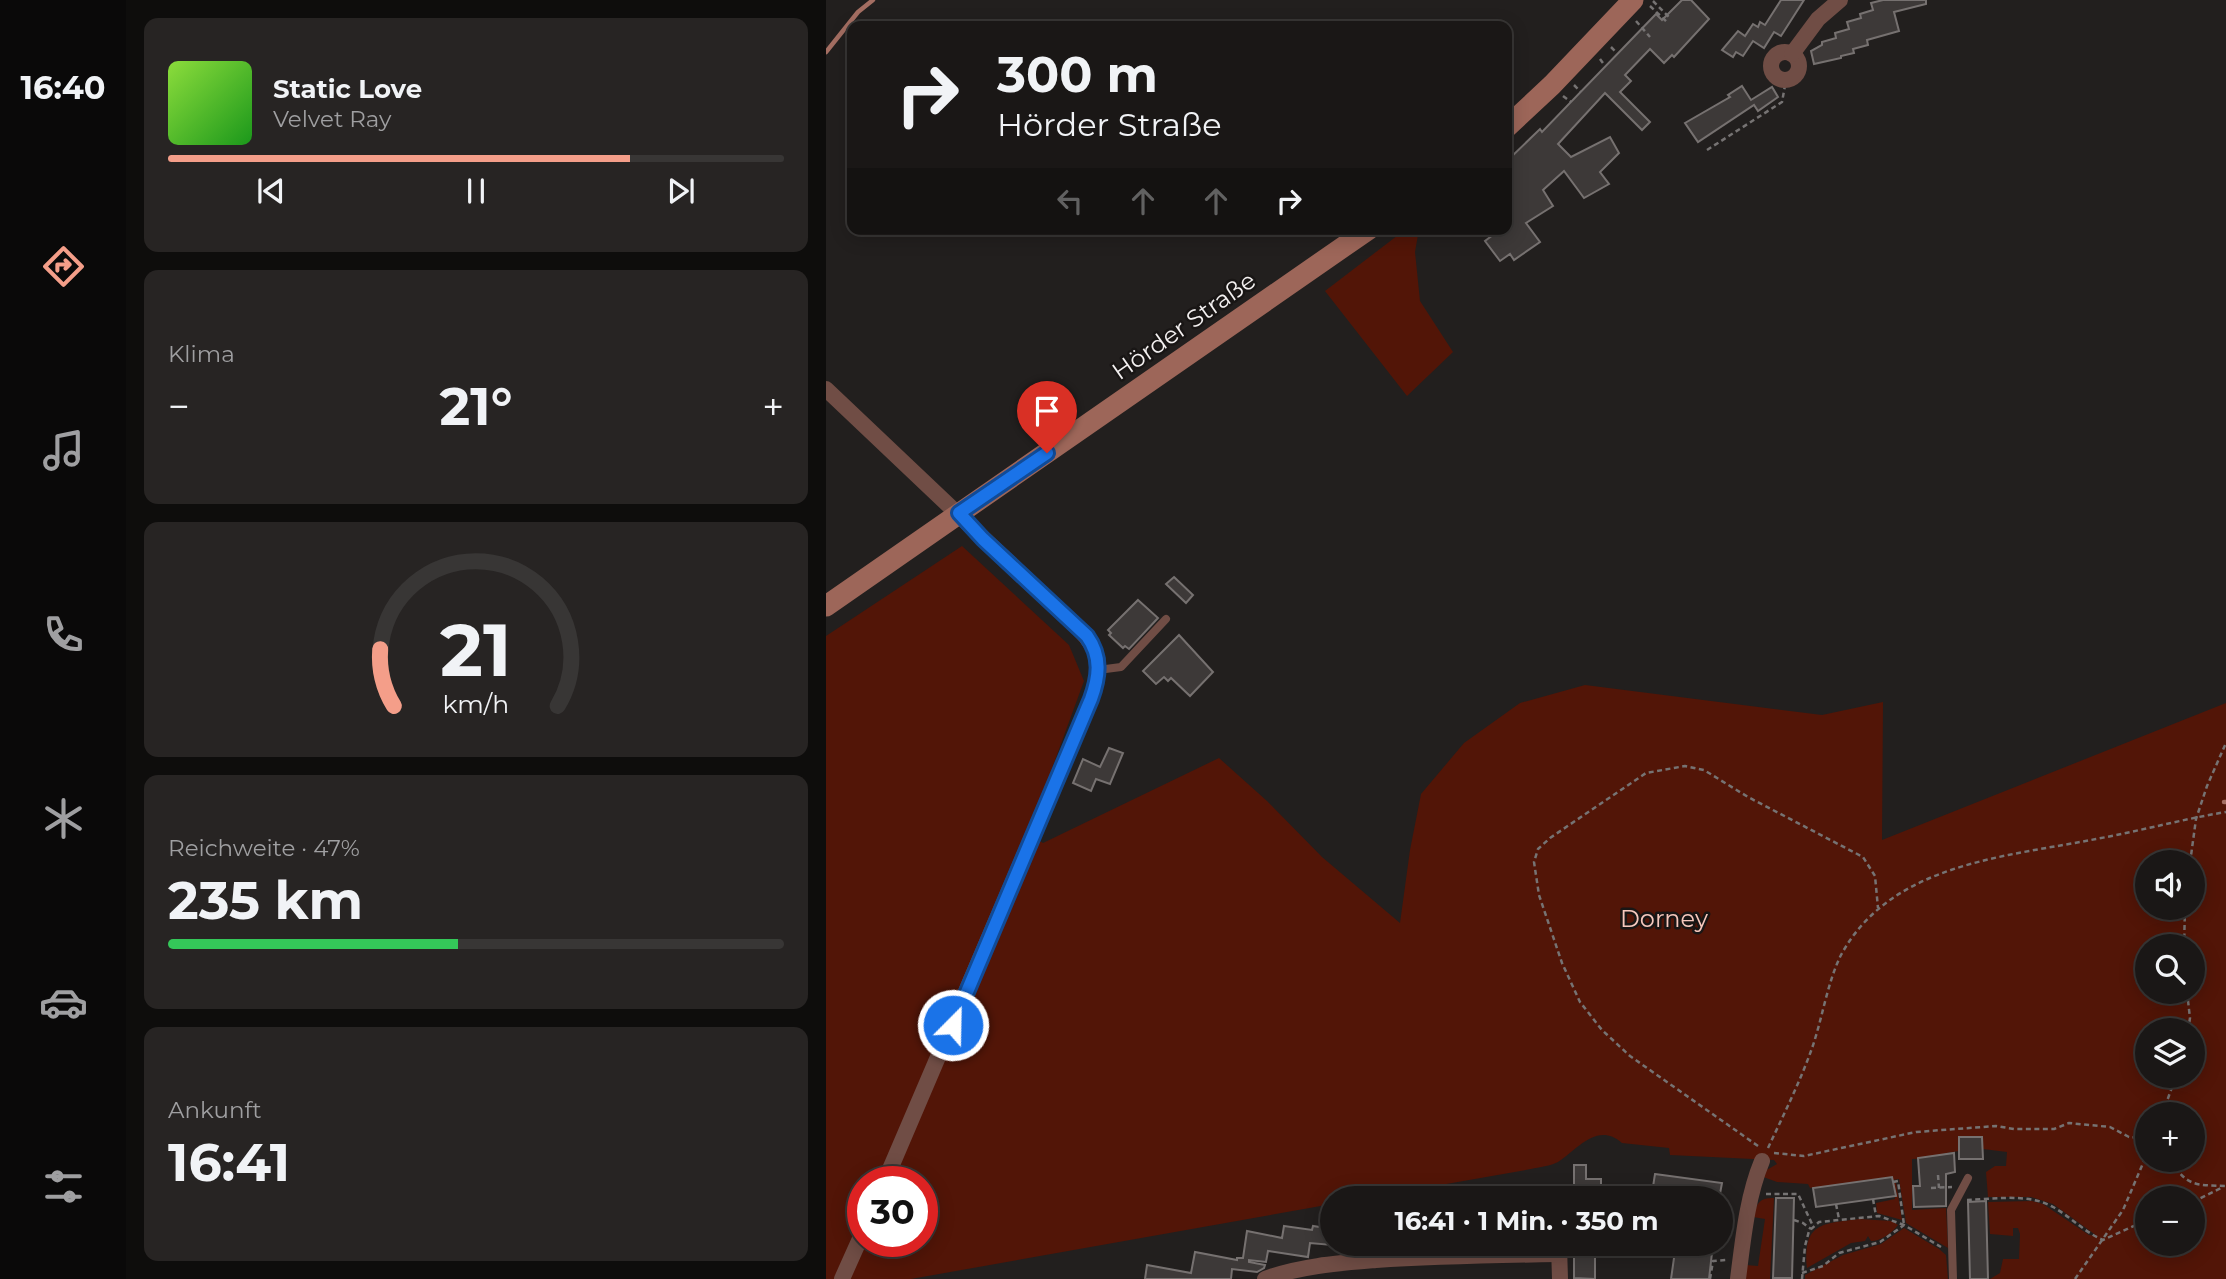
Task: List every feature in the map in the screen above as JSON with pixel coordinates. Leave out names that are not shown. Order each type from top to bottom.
[{"type":"main road","points":[[1512,122],[1642,7]]},
{"type":"main road","name":"Hörder Straße","points":[[826,606],[1360,235]]},
{"type":"street","points":[[1786,80],[1774,75],[1771,62],[1779,53],[1792,54],[1818,19],[1840,0]]},
{"type":"street","points":[[826,389],[1087,636],[1095,650],[1098,670],[1091,699],[891,1166]]},
{"type":"street","points":[[1738,1279],[1752,1193],[1764,1156]]},
{"type":"street","points":[[1265,1279],[1302,1269],[1446,1256]]},
{"type":"street","points":[[1559,1256],[1560,1279]]},
{"type":"street","points":[[842,1279],[852,1257]]},
{"type":"lane","points":[[1098,670],[1121,667],[1166,619]]},
{"type":"lane","points":[[1953,1279],[1951,1210],[1968,1178]]},
{"type":"path","points":[[1642,7],[1669,17]]},
{"type":"path","points":[[1642,7],[1668,23]]},
{"type":"path","points":[[1642,7],[1650,37]]},
{"type":"path","points":[[1609,45],[1617,53]]},
{"type":"path","points":[[1598,57],[1605,66]]},
{"type":"path","points":[[1707,150],[1782,102],[1786,80]]},
{"type":"path","points":[[1572,83],[1581,92]]},
{"type":"path","points":[[1561,94],[1571,102]]},
{"type":"path","points":[[2192,850],[2196,819],[2226,743]]},
{"type":"path","points":[[1878,908],[1875,876],[1863,857],[1748,797],[1704,770],[1685,766],[1646,773],[1550,838],[1538,849],[1534,862],[1539,895],[1562,963],[1580,1002],[1602,1030],[1630,1056],[1764,1156],[1804,1156],[1916,1132],[1996,1126],[2054,1129],[2069,1123],[2110,1127],[2135,1137]]},
{"type":"path","points":[[1764,1156],[1811,1052],[1840,957],[1853,936],[1878,908],[1922,882],[1991,857],[2226,811]]},
{"type":"path","points":[[2075,1279],[2123,1210],[2139,1172]]},
{"type":"path","points":[[2180,1172],[2187,1182],[2226,1186]]},
{"type":"path","points":[[1938,1175],[1939,1188]]},
{"type":"path","points":[[1893,1182],[1898,1181],[1904,1225]]},
{"type":"path","points":[[2205,1196],[2226,1186]]},
{"type":"path","points":[[1931,1188],[1962,1188]]},
{"type":"path","points":[[1752,1193],[1798,1195],[1812,1228]]},
{"type":"path","points":[[1873,1199],[1875,1216]]},
{"type":"path","points":[[1955,1200],[2032,1199],[2052,1206],[2090,1234],[2103,1240]]},
{"type":"path","points":[[1836,1204],[1839,1219]]},
{"type":"path","points":[[1802,1279],[1805,1246],[1812,1228],[1819,1223],[1839,1219],[1875,1216],[1892,1219],[1952,1253]]},
{"type":"path","points":[[1794,1220],[1812,1228]]},
{"type":"path","points":[[1802,1273],[1823,1266],[1839,1253],[1880,1242],[1904,1225]]},
{"type":"path","points":[[2103,1240],[2135,1225]]},
{"type":"path","points":[[1710,1279],[1713,1261],[1718,1259]]},
{"type":"green space","points":[[1398,235],[1418,235],[1415,252],[1420,301],[1453,352],[1407,396],[1325,291]]},
{"type":"green space","name":"Dorney","points":[[962,546],[1069,645],[1084,681],[1028,834],[1043,843],[1219,758],[1267,801],[1322,857],[1400,923],[1421,794],[1464,743],[1520,703],[1585,685],[1822,715],[1883,702],[1882,840],[2226,703],[2226,1279],[1990,1279],[2000,1273],[2003,1259],[2019,1259],[2020,1234],[2018,1228],[2013,1228],[2013,1236],[1990,1234],[1988,1202],[2032,1201],[2043,1204],[2089,1235],[2097,1236],[2053,1204],[2031,1197],[1988,1197],[1986,1172],[1995,1166],[2006,1166],[2007,1152],[1983,1149],[1982,1139],[1959,1137],[1959,1151],[1912,1159],[1912,1210],[1946,1208],[1948,1248],[1906,1223],[1899,1179],[1893,1180],[1892,1177],[1810,1188],[1808,1184],[1777,1182],[1758,1175],[1777,1164],[1774,1160],[1670,1155],[1669,1148],[1622,1143],[1604,1135],[1588,1140],[1555,1163],[1531,1169],[1435,1186],[1320,1186],[1320,1206],[911,1279],[826,1279],[826,636]]},
{"type":"green space","points":[[1893,1183],[1896,1183],[1902,1220],[1877,1213],[1876,1203],[1895,1199]]},
{"type":"green space","points":[[1774,1198],[1770,1279],[1743,1279],[1746,1265],[1758,1266],[1765,1219],[1753,1217],[1756,1208],[1762,1200]]},
{"type":"green space","points":[[1859,1219],[1892,1221],[1898,1225],[1882,1238],[1871,1241],[1868,1236],[1865,1241],[1851,1243],[1807,1268],[1808,1242],[1818,1228],[1835,1222]]},
{"type":"green space","points":[[1904,1228],[1946,1255],[1948,1279],[1805,1279],[1805,1275],[1843,1255],[1881,1244]]},
{"type":"building","points":[[1682,0],[1691,0],[1709,19],[1674,57],[1672,55],[1664,63],[1650,49],[1625,75],[1631,81],[1620,92],[1650,122],[1642,130],[1605,93],[1558,144],[1571,157],[1610,137],[1619,153],[1600,172],[1609,184],[1584,198],[1564,171],[1543,190],[1553,206],[1526,223],[1540,242],[1514,260],[1510,254],[1500,261],[1485,241],[1493,235],[1512,235],[1512,156],[1540,129],[1542,132],[1656,14],[1662,20]]},
{"type":"building","points":[[1781,0],[1804,0],[1781,36],[1774,32],[1764,48],[1753,41],[1743,56],[1736,52],[1733,57],[1722,50],[1738,31],[1745,36],[1753,24],[1758,27],[1760,22],[1765,25]]},
{"type":"building","points":[[1883,0],[1926,0],[1926,4],[1894,12],[1899,31],[1867,40],[1868,45],[1853,49],[1854,53],[1814,64],[1811,51],[1822,45],[1822,42],[1836,38],[1835,33],[1849,29],[1847,22],[1861,18],[1860,14],[1873,10],[1871,3]]},
{"type":"building","points":[[1742,86],[1751,100],[1772,87],[1778,97],[1758,111],[1754,105],[1698,142],[1685,123],[1730,97],[1728,95]]},
{"type":"building","points":[[1174,577],[1193,595],[1186,603],[1166,584]]},
{"type":"building","points":[[1138,600],[1158,618],[1129,649],[1125,646],[1123,648],[1109,635],[1111,633],[1108,630]]},
{"type":"building","points":[[1179,635],[1213,672],[1190,696],[1171,678],[1168,681],[1164,677],[1156,684],[1143,671]]},
{"type":"building","points":[[1109,748],[1123,753],[1110,784],[1096,779],[1091,791],[1073,783],[1083,759],[1100,767]]},
{"type":"building","points":[[1959,1137],[1982,1137],[1983,1159],[1959,1159]]},
{"type":"building","points":[[1954,1153],[1955,1172],[1946,1174],[1946,1206],[1914,1207],[1913,1186],[1920,1186],[1918,1158]]},
{"type":"building","points":[[1574,1165],[1586,1165],[1586,1179],[1601,1179],[1601,1186],[1574,1186]]},
{"type":"building","points":[[1655,1174],[1722,1183],[1721,1186],[1653,1186]]},
{"type":"building","points":[[1892,1177],[1896,1196],[1816,1207],[1813,1188]]},
{"type":"building","points":[[1776,1198],[1794,1198],[1792,1278],[1773,1278]]},
{"type":"building","points":[[1986,1201],[1988,1279],[1970,1279],[1968,1202]]},
{"type":"building","points":[[1284,1226],[1312,1230],[1313,1226],[1320,1227],[1320,1244],[1310,1243],[1308,1257],[1268,1251],[1266,1262],[1249,1260],[1265,1265],[1264,1268],[1257,1272],[1232,1269],[1231,1279],[1145,1279],[1147,1265],[1191,1273],[1195,1252],[1237,1260],[1243,1258],[1247,1231],[1282,1238]]},
{"type":"building","points":[[1574,1256],[1595,1256],[1595,1279],[1574,1278]]},
{"type":"building","points":[[1674,1256],[1712,1256],[1709,1279],[1671,1279]]},
{"type":"waterway","points":[[851,21],[873,0]]},
{"type":"waterway","points":[[826,52],[847,26]]},
{"type":"route","points":[[953,1025],[1098,677],[1098,660],[1087,636],[983,539],[959,513],[1047,453]]}]
